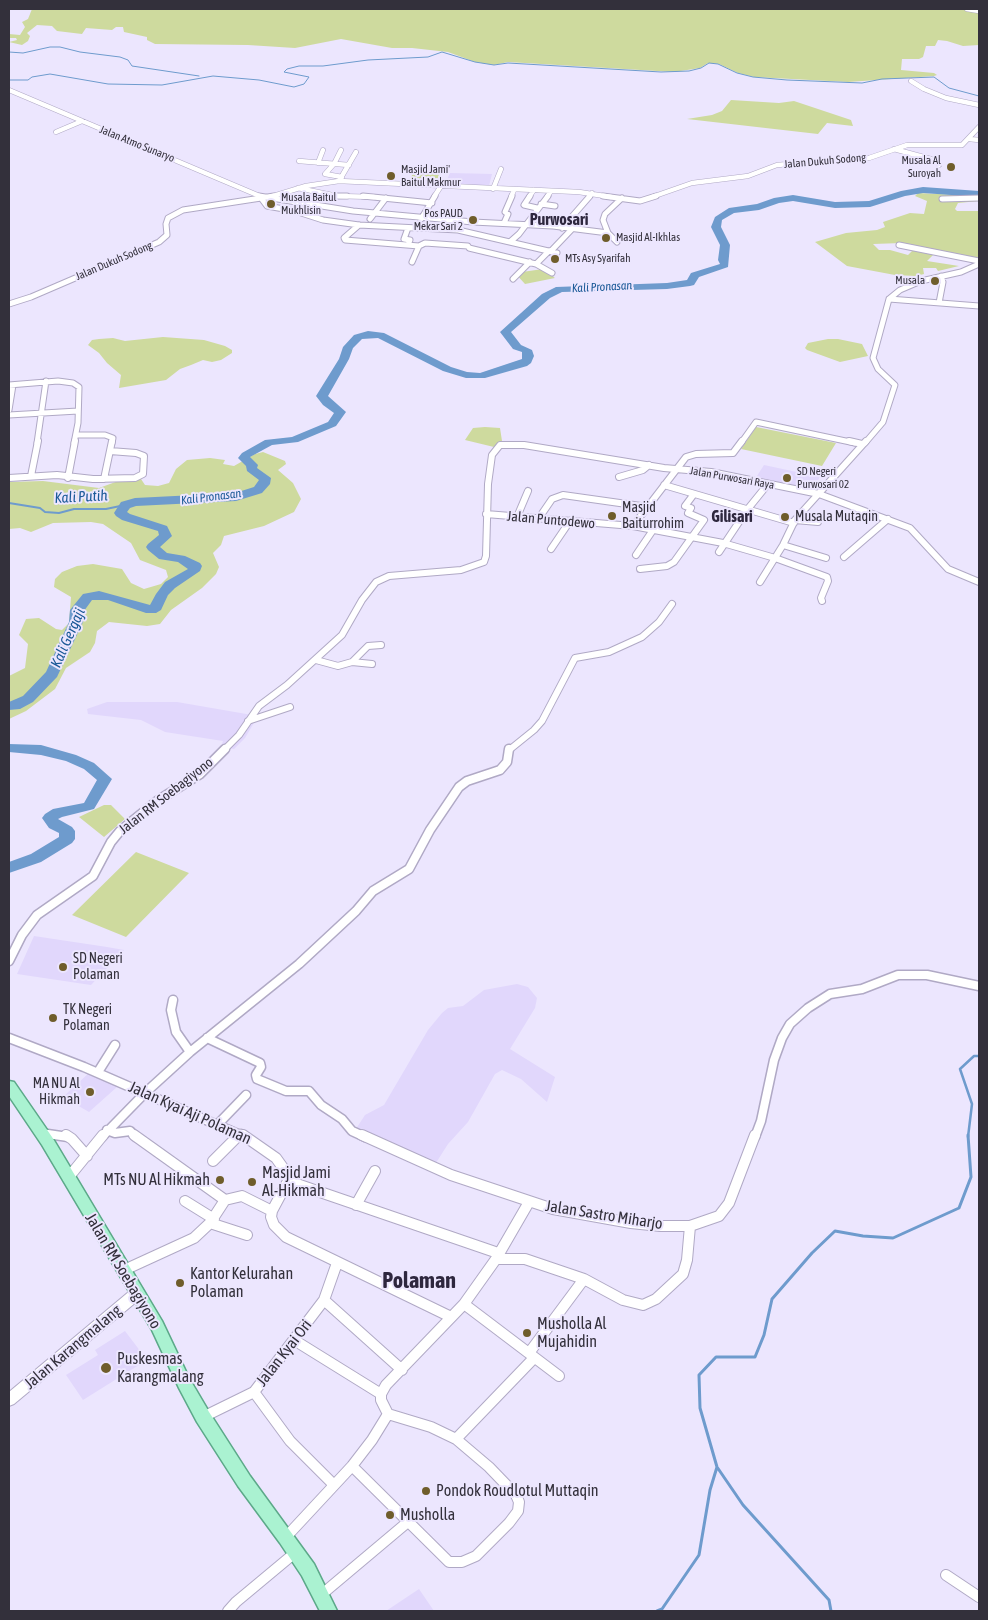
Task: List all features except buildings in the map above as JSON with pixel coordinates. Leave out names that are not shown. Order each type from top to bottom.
[{"type":"main road","name":"Jalan RM Soebagiyono","points":[[9,1086],[41,1133],[122,1271],[157,1326],[184,1383],[203,1417],[244,1481],[296,1552],[322,1595],[329,1611]]},
{"type":"street","points":[[967,9],[979,11]]},
{"type":"street","points":[[911,81],[924,89],[946,98],[979,106]]},
{"type":"street","name":"Jalan Atmo Sunaryo","points":[[9,90],[263,198]]},
{"type":"street","points":[[56,132],[82,121]]},
{"type":"street","points":[[969,139],[979,127]]},
{"type":"street","name":"Jalan Dukuh Sodong","points":[[9,304],[31,297],[159,242],[167,235],[166,221],[183,210],[263,198],[297,187],[340,179],[391,184],[551,191],[645,200],[699,181],[748,176],[784,164],[870,158],[911,144],[959,145],[969,139],[979,140]]},
{"type":"street","points":[[894,149],[931,159],[938,162],[939,165]]},
{"type":"street","points":[[318,163],[323,150]]},
{"type":"street","points":[[341,150],[334,164],[325,174],[340,179],[356,152]]},
{"type":"street","points":[[299,161],[349,165]]},
{"type":"street","points":[[493,189],[502,169]]},
{"type":"street","points":[[370,219],[391,184]]},
{"type":"street","points":[[416,227],[441,186]]},
{"type":"street","points":[[297,187],[337,196],[358,195],[432,203]]},
{"type":"street","points":[[504,223],[508,214],[505,212],[514,190]]},
{"type":"street","points":[[534,190],[524,205],[554,206]]},
{"type":"street","points":[[510,241],[519,234],[524,224],[551,191]]},
{"type":"street","points":[[562,228],[592,194]]},
{"type":"street","points":[[263,198],[263,203],[267,206],[323,220],[359,225],[465,231],[557,252]]},
{"type":"street","name":"Jalan Dukuh Sodong","points":[[263,198],[374,213],[473,222],[524,224],[608,233]]},
{"type":"street","points":[[617,242],[608,233],[603,224],[605,214],[622,198]]},
{"type":"street","points":[[942,198],[979,198]]},
{"type":"street","points":[[310,216],[316,205]]},
{"type":"street","points":[[465,231],[473,222]]},
{"type":"street","points":[[359,225],[344,238],[345,240],[358,243],[408,246],[419,246],[425,243],[468,246],[469,248],[533,263],[552,273]]},
{"type":"street","points":[[408,228],[404,239],[410,240],[408,246]]},
{"type":"street","points":[[513,278],[550,251],[572,229]]},
{"type":"street","points":[[468,246],[479,235]]},
{"type":"street","points":[[899,245],[979,263]]},
{"type":"street","points":[[412,262],[419,246]]},
{"type":"street","points":[[760,582],[783,545],[794,522],[882,422],[894,390],[893,382],[878,369],[873,358],[889,299],[900,290],[921,281],[961,272],[979,263]]},
{"type":"street","points":[[939,303],[943,282],[942,276]]},
{"type":"street","points":[[889,299],[979,306]]},
{"type":"street","points":[[31,476],[43,413],[46,381]]},
{"type":"street","points":[[9,410],[11,385],[46,381],[63,381],[78,385],[76,435],[68,478]]},
{"type":"street","points":[[9,415],[78,411]]},
{"type":"street","points":[[633,526],[686,457],[733,452],[756,422],[862,444]]},
{"type":"street","points":[[76,435],[111,436],[113,438],[104,479]]},
{"type":"street","name":"Jalan Purwosari Raya","points":[[394,575],[445,572],[481,564],[486,556],[486,514],[492,455],[500,445],[510,444],[542,447],[676,469],[711,472],[819,494],[910,528],[948,569],[979,582]]},
{"type":"street","points":[[9,478],[58,475],[68,478],[135,478],[144,472],[145,458],[143,455],[110,451]]},
{"type":"street","points":[[619,477],[645,470],[649,465]]},
{"type":"street","points":[[718,552],[747,510],[768,484]]},
{"type":"street","points":[[664,485],[794,522],[818,522]]},
{"type":"street","points":[[517,517],[528,491]]},
{"type":"street","points":[[539,518],[552,499],[563,494],[648,507]]},
{"type":"street","points":[[640,569],[654,569],[672,564],[704,520],[688,514],[691,508],[685,506],[694,494]]},
{"type":"street","name":"Jalan Puntodewo","points":[[486,514],[633,526],[723,543],[775,558],[828,578],[821,598],[822,601]]},
{"type":"street","points":[[844,557],[888,519]]},
{"type":"street","points":[[551,548],[570,521]]},
{"type":"street","points":[[636,555],[653,530]]},
{"type":"street","points":[[783,545],[826,558]]},
{"type":"street","name":"Jalan RM Soebagiyono","points":[[9,960],[22,935],[37,915],[93,876],[111,842],[120,831],[158,801],[200,774],[239,735],[259,706],[316,660],[342,635],[372,586],[384,577],[394,575]]},
{"type":"street","points":[[68,1178],[107,1130],[144,1093],[190,1052],[299,964],[356,911],[372,891],[409,870],[430,830],[459,787],[467,781],[500,770],[507,762],[508,750],[534,730],[542,721],[575,658],[609,652],[642,637],[659,622],[672,604]]},
{"type":"street","points":[[352,662],[368,646],[381,645]]},
{"type":"street","points":[[316,660],[338,666],[352,662],[372,664]]},
{"type":"street","points":[[248,721],[290,707]]},
{"type":"street","name":"Jalan Sastro Miharjo","points":[[381,1394],[389,1382],[464,1304],[497,1256],[529,1202],[553,1210],[660,1226],[690,1226],[712,1220],[718,1216],[729,1203],[761,1122],[774,1060],[782,1038],[790,1024],[808,1008],[830,994],[862,989],[898,975],[927,975],[979,986]]},
{"type":"street","points":[[173,1000],[171,1010],[176,1032],[190,1052]]},
{"type":"street","name":"Jalan Kyai Aji Polaman","points":[[9,1038],[98,1072],[241,1134],[276,1158],[286,1172],[288,1180]]},
{"type":"street","points":[[207,1038],[260,1063],[261,1067],[256,1075],[257,1078],[286,1091],[309,1091],[321,1105],[342,1119],[352,1131],[390,1146],[451,1175],[529,1202]]},
{"type":"street","points":[[98,1072],[115,1045]]},
{"type":"street","points":[[218,1124],[246,1095]]},
{"type":"street","points":[[107,1130],[115,1133],[130,1131],[139,1140],[226,1200]]},
{"type":"street","points":[[41,1133],[65,1135],[72,1139],[87,1156]]},
{"type":"street","points":[[213,1161],[241,1134]]},
{"type":"street","points":[[356,1205],[375,1171]]},
{"type":"street","points":[[451,1318],[281,1234],[272,1222],[272,1211],[282,1195],[288,1180],[427,1228],[497,1256],[525,1259],[584,1279],[622,1300],[643,1304],[653,1302],[677,1281],[686,1265],[690,1226]]},
{"type":"street","points":[[122,1271],[194,1238],[212,1221],[226,1200],[233,1197],[242,1196],[272,1211]]},
{"type":"street","points":[[186,1201],[212,1221],[246,1234]]},
{"type":"street","name":"Jalan Kyai Ori","points":[[203,1417],[254,1392],[324,1300],[337,1263]]},
{"type":"street","points":[[456,1439],[531,1356],[584,1279]]},
{"type":"street","name":"Jalan Karangmalang","points":[[9,1400],[136,1294]]},
{"type":"street","points":[[324,1300],[402,1370]]},
{"type":"street","points":[[464,1304],[559,1376]]},
{"type":"street","points":[[294,1340],[381,1394],[382,1404],[388,1414],[425,1425],[456,1439],[489,1467],[516,1495],[519,1502],[518,1511],[509,1523],[476,1556],[455,1563],[445,1559],[352,1466]]},
{"type":"street","points":[[254,1392],[290,1441],[334,1485]]},
{"type":"street","points":[[286,1537],[352,1466],[381,1428],[388,1414]]},
{"type":"street","points":[[322,1595],[409,1521]]},
{"type":"street","points":[[228,1611],[236,1602],[296,1552]]},
{"type":"street","points":[[946,1575],[979,1597]]},
{"type":"shaded area","points":[[450,173],[492,174],[489,186],[445,184]]},
{"type":"shaded area","name":"SD Negeri Purwosari 02","points":[[764,465],[820,477],[811,491],[755,479]]},
{"type":"shaded area","points":[[107,702],[177,702],[258,716],[245,738],[234,749],[221,747],[223,741],[165,732],[141,720],[88,714],[87,709]]},
{"type":"shaded area","name":"SD Negeri Polaman","points":[[34,936],[124,950],[91,985],[17,974]]},
{"type":"shaded area","points":[[517,984],[528,987],[537,998],[535,1008],[510,1049],[555,1077],[547,1102],[521,1079],[502,1070],[495,1074],[468,1122],[448,1144],[434,1166],[354,1132],[365,1115],[384,1105],[428,1030],[442,1013],[448,1008],[463,1006],[484,990]]},
{"type":"shaded area","name":"MA NU Al Hikmah","points":[[91,1071],[117,1087],[89,1112],[63,1097]]},
{"type":"shaded area","name":"Puskesmas Karangmalang","points":[[125,1331],[147,1360],[83,1400],[66,1375],[98,1355],[95,1350]]},
{"type":"shaded area","points":[[419,1589],[434,1611],[386,1611]]},
{"type":"green space","points":[[32,9],[979,9],[979,45],[963,46],[938,40],[935,46],[926,46],[923,57],[919,59],[902,59],[901,70],[934,73],[937,75],[934,76],[848,82],[754,77],[738,73],[719,64],[708,63],[700,68],[674,72],[508,62],[494,65],[475,62],[448,52],[392,48],[341,39],[295,48],[248,45],[155,44],[147,40],[147,37],[124,32],[123,27],[116,27],[112,30],[86,28],[82,34],[57,31],[52,26],[37,25],[27,33],[30,36],[28,41],[22,45],[9,42],[17,40],[16,38],[9,38],[9,34],[20,35],[25,27],[22,22],[28,19]]},
{"type":"green space","points":[[731,100],[779,103],[794,101],[851,120],[853,126],[827,123],[818,134],[687,119],[712,115],[722,111]]},
{"type":"green space","points":[[415,166],[441,167],[437,182],[410,181]]},
{"type":"green space","points":[[918,193],[979,196],[979,201],[958,203],[955,209],[957,211],[979,211],[979,257],[970,257],[902,243],[873,244],[879,250],[890,250],[908,255],[914,249],[934,254],[927,261],[959,266],[938,271],[936,268],[923,268],[924,274],[916,276],[895,275],[847,266],[815,242],[846,233],[877,230],[885,227],[883,222],[910,213],[924,214],[927,201],[915,196]]},
{"type":"green space","points":[[543,269],[555,278],[525,284],[515,273]]},
{"type":"green space","points":[[163,337],[204,340],[225,346],[232,350],[232,353],[221,360],[212,362],[203,360],[180,369],[166,380],[119,388],[121,375],[88,345],[92,340],[99,339],[113,338],[125,341]]},
{"type":"green space","points":[[828,339],[862,344],[868,356],[840,362],[805,348],[808,343]]},
{"type":"green space","points":[[756,427],[836,443],[822,466],[741,449]]},
{"type":"green space","points":[[473,428],[500,428],[502,441],[494,447],[465,440]]},
{"type":"green space","points":[[263,452],[285,461],[286,464],[278,470],[293,483],[301,499],[294,512],[264,526],[224,536],[221,545],[213,553],[219,567],[216,574],[202,588],[171,610],[160,624],[147,626],[109,622],[97,631],[95,643],[90,652],[66,668],[55,689],[26,711],[9,719],[9,676],[25,668],[28,644],[19,635],[26,619],[39,618],[56,629],[62,630],[69,623],[71,597],[54,587],[55,579],[62,572],[77,566],[93,564],[122,569],[131,583],[144,589],[161,584],[168,577],[166,570],[140,560],[131,543],[103,524],[91,522],[53,523],[31,532],[20,528],[9,529],[9,482],[43,481],[99,488],[121,480],[141,479],[145,485],[158,486],[169,483],[176,469],[187,460],[210,458],[225,460],[223,464],[234,466],[255,454]]},
{"type":"green space","points":[[104,805],[111,805],[125,819],[104,837],[79,817]]},
{"type":"green space","points":[[136,852],[189,873],[126,937],[72,915]]},
{"type":"waterway","points":[[9,52],[23,53],[50,47],[60,47],[80,52],[120,57],[128,60],[132,66],[199,76]]},
{"type":"waterway","points":[[9,80],[28,80],[32,77],[50,74],[108,84],[162,85],[213,76],[259,80],[294,87],[304,84],[309,77],[284,72],[287,69],[299,66],[323,66],[368,60],[428,57],[442,52],[475,62],[494,65],[508,63],[661,72],[689,71],[701,68],[709,63],[718,64],[737,73],[753,77],[787,80],[862,83],[882,79],[934,77],[949,88],[979,96]]},
{"type":"waterway","name":"Kali Pronasan","points":[[9,706],[15,706],[28,699],[52,674],[76,622],[77,610],[88,597],[99,595],[110,597],[151,610],[156,607],[162,594],[170,585],[194,571],[196,566],[181,559],[163,556],[152,547],[166,536],[163,529],[126,517],[120,513],[125,505],[135,502],[236,497],[258,490],[264,484],[265,478],[256,474],[251,469],[252,465],[244,458],[269,442],[294,440],[332,424],[340,412],[327,403],[322,396],[344,359],[348,347],[358,337],[368,334],[380,335],[447,369],[466,375],[481,376],[500,369],[523,364],[527,361],[529,356],[527,350],[517,347],[505,332],[546,296],[560,289],[667,286],[690,283],[695,275],[725,265],[723,260],[725,245],[716,227],[718,219],[732,210],[759,207],[777,200],[793,198],[835,205],[870,204],[904,193],[923,190],[979,194]]},
{"type":"waterway","name":"Kali Putih","points":[[9,503],[40,508],[45,512],[59,513],[74,509],[106,509],[125,505]]},
{"type":"waterway","name":"Kali Gergaji","points":[[9,748],[41,750],[71,758],[89,766],[105,779],[89,806],[72,811],[58,812],[50,818],[54,824],[67,831],[67,839],[36,858],[9,868]]},
{"type":"waterway","points":[[968,1136],[972,1104],[960,1069],[974,1056],[979,1056]]},
{"type":"waterway","points":[[717,1467],[700,1408],[699,1375],[716,1357],[755,1357],[764,1335],[772,1299],[812,1253],[835,1231],[863,1236],[893,1238],[959,1208],[971,1177],[968,1136]]},
{"type":"waterway","points":[[657,1611],[662,1609],[699,1555],[710,1490],[717,1467]]},
{"type":"waterway","points":[[717,1467],[743,1505],[829,1600],[831,1611]]},
{"type":"place","name":"Musala Al Suroyah","points":[[951,167]]},
{"type":"place","name":"Masjid Jami' Baitul Makmur","points":[[391,176]]},
{"type":"place","name":"Musala Baitul Mukhlisin","points":[[271,204]]},
{"type":"place","name":"Pos PAUD Mekar Sari 2","points":[[473,220]]},
{"type":"place","name":"Masjid Al-Ikhlas","points":[[606,238]]},
{"type":"place","name":"MTs Asy Syarifah","points":[[555,259]]},
{"type":"place","name":"Musala","points":[[935,281]]},
{"type":"place","name":"SD Negeri Purwosari 02","points":[[787,478]]},
{"type":"place","name":"Masjid Baiturrohim","points":[[612,516]]},
{"type":"place","name":"Musala Mutaqin","points":[[785,517]]},
{"type":"place","name":"SD Negeri Polaman","points":[[63,967]]},
{"type":"place","name":"TK Negeri Polaman","points":[[53,1018]]},
{"type":"place","name":"MA NU Al Hikmah","points":[[90,1092]]},
{"type":"place","name":"MTs NU Al Hikmah","points":[[220,1180]]},
{"type":"place","name":"Masjid Jami Al-Hikmah","points":[[252,1182]]},
{"type":"place","name":"Kantor Kelurahan Polaman","points":[[180,1283]]},
{"type":"place","name":"Musholla Al Mujahidin","points":[[527,1333]]},
{"type":"place","name":"Puskesmas Karangmalang","points":[[106,1368]]},
{"type":"place","name":"Pondok Roudlotul Muttaqin","points":[[426,1491]]},
{"type":"place","name":"Musholla","points":[[390,1515]]},
{"type":"district","name":"Purwosari","points":[[559,220]]},
{"type":"district","name":"Gilisari","points":[[732,517]]},
{"type":"district","name":"Polaman","points":[[419,1281]]}]
